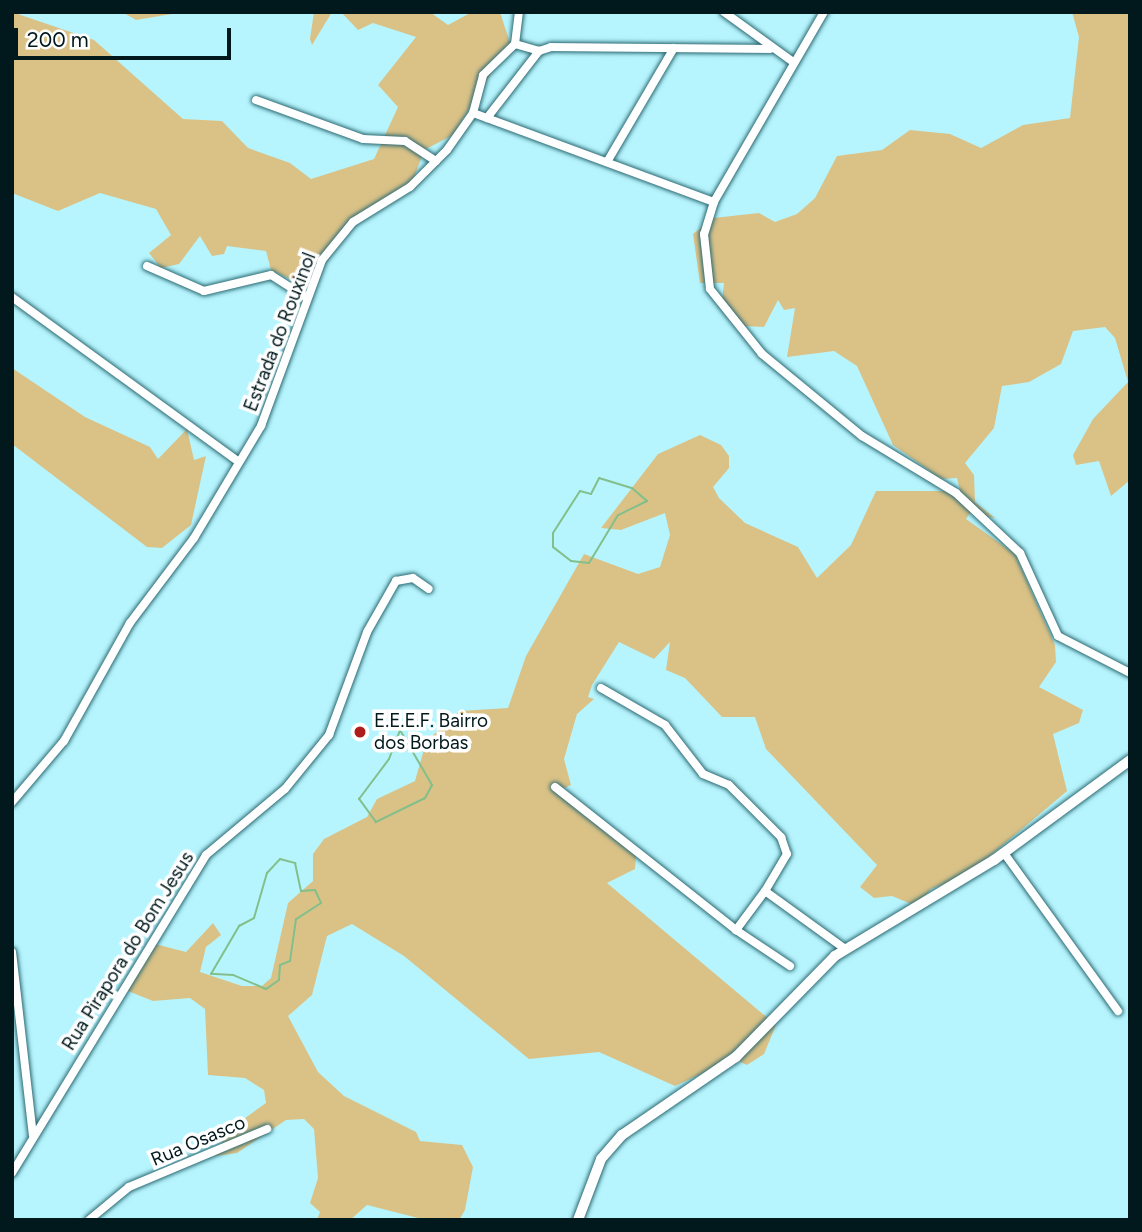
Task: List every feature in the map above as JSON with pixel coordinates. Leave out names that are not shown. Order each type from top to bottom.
[{"type":"street","points":[[519,12],[515,44],[539,51],[770,49]]},
{"type":"street","points":[[724,12],[770,49],[793,62]]},
{"type":"street","points":[[824,14],[793,62],[715,202],[704,234],[706,274],[717,302],[746,338],[862,436],[971,506],[1031,567],[1058,636],[1130,673]]},
{"type":"street","name":"Estrada do Rouxinol","points":[[13,799],[72,730],[130,623],[194,538],[236,460],[267,415],[322,260],[344,231],[436,162],[473,113],[484,75],[515,44]]},
{"type":"street","points":[[607,162],[674,48]]},
{"type":"street","points":[[487,118],[539,51]]},
{"type":"street","points":[[256,100],[363,139],[405,141],[436,162]]},
{"type":"street","points":[[473,113],[715,202]]},
{"type":"street","points":[[147,266],[204,291],[271,275],[307,298]]},
{"type":"street","points":[[12,297],[236,460]]},
{"type":"street","name":"Rua Pirapora do Bom Jesus","points":[[12,1173],[206,855],[285,789],[329,735],[367,632],[396,581],[413,578],[429,589]]},
{"type":"street","points":[[601,688],[671,729],[703,774],[729,785],[786,842],[785,860],[736,930]]},
{"type":"street","points":[[578,1220],[601,1159],[621,1135],[736,1057],[790,996],[845,949],[1004,853],[1130,760]]},
{"type":"street","points":[[555,787],[736,930],[790,966]]},
{"type":"street","points":[[1004,853],[1118,1012]]},
{"type":"street","points":[[765,891],[845,949]]},
{"type":"street","points":[[12,952],[33,1135]]},
{"type":"street","name":"Rua Osasco","points":[[89,1220],[141,1182],[267,1129]]},
{"type":"shaded area","points":[[12,12],[94,40],[183,119],[222,121],[248,148],[290,163],[311,179],[374,159],[398,107],[378,85],[416,37],[373,23],[358,30],[341,12],[430,12],[448,25],[472,12],[500,12],[510,43],[453,135],[424,150],[413,181],[347,227],[306,287],[271,270],[266,251],[227,246],[224,254],[212,256],[200,236],[179,264],[161,268],[149,253],[171,235],[156,209],[100,193],[58,211],[12,193]]},
{"type":"shaded area","points":[[122,12],[184,12],[136,20]]},
{"type":"shaded area","points":[[314,12],[332,12],[312,45],[310,39]]},
{"type":"shaded area","points":[[1072,12],[1130,12],[1130,480],[1111,496],[1099,461],[1076,465],[1073,455],[1093,419],[1128,382],[1115,338],[1105,327],[1073,331],[1061,364],[1029,382],[1002,386],[994,428],[965,463],[974,475],[975,502],[995,518],[970,513],[966,519],[1015,554],[1055,645],[1056,662],[1039,687],[1083,710],[1079,723],[1053,734],[1067,791],[966,876],[931,889],[916,906],[892,896],[874,898],[860,887],[877,865],[766,749],[755,717],[722,717],[685,678],[666,670],[670,642],[654,659],[619,642],[592,685],[588,697],[594,699],[577,714],[564,759],[571,785],[556,792],[636,855],[635,869],[607,883],[776,1025],[764,1054],[747,1065],[734,1059],[675,1086],[599,1052],[529,1059],[404,956],[352,924],[327,936],[312,995],[288,1016],[318,1072],[344,1096],[416,1132],[420,1141],[462,1145],[473,1167],[465,1210],[459,1220],[426,1220],[367,1205],[350,1220],[317,1220],[320,1212],[310,1203],[318,1178],[314,1129],[304,1119],[286,1120],[237,1153],[216,1156],[227,1131],[266,1103],[264,1090],[245,1078],[208,1075],[205,1009],[190,998],[153,1001],[123,989],[155,944],[186,952],[213,923],[221,935],[206,947],[200,972],[242,986],[262,986],[271,978],[288,903],[313,881],[313,854],[324,839],[367,817],[377,799],[415,781],[426,742],[459,711],[508,708],[526,656],[584,554],[638,574],[660,567],[670,535],[665,513],[621,530],[601,528],[658,454],[700,435],[721,445],[729,456],[729,468],[713,487],[719,498],[745,523],[798,547],[817,578],[851,545],[876,491],[960,491],[957,478],[941,479],[893,445],[857,366],[834,351],[787,357],[795,308],[784,310],[778,300],[764,327],[744,326],[722,300],[724,283],[700,283],[693,234],[713,218],[759,213],[775,222],[797,214],[815,198],[837,156],[882,150],[910,130],[950,134],[981,148],[1023,125],[1070,118],[1079,37]]},
{"type":"shaded area","points":[[12,368],[85,417],[150,447],[158,459],[187,429],[194,460],[206,456],[191,525],[162,548],[147,547],[12,444]]},
{"type":"waterway","points":[[599,478],[632,488],[647,501],[618,515],[589,563],[571,561],[553,547],[553,533],[580,491],[591,494],[599,478]]},
{"type":"waterway","points":[[400,730],[432,785],[425,798],[376,822],[359,799],[389,759],[400,730]]},
{"type":"waterway","points":[[280,859],[295,863],[301,891],[315,890],[321,903],[296,919],[290,961],[280,965],[279,980],[266,989],[233,975],[211,974],[239,926],[254,918],[267,873],[280,859]]},
{"type":"place","name":"E.E.E.F. Bairro dos Borbas","points":[[360,732]]}]
